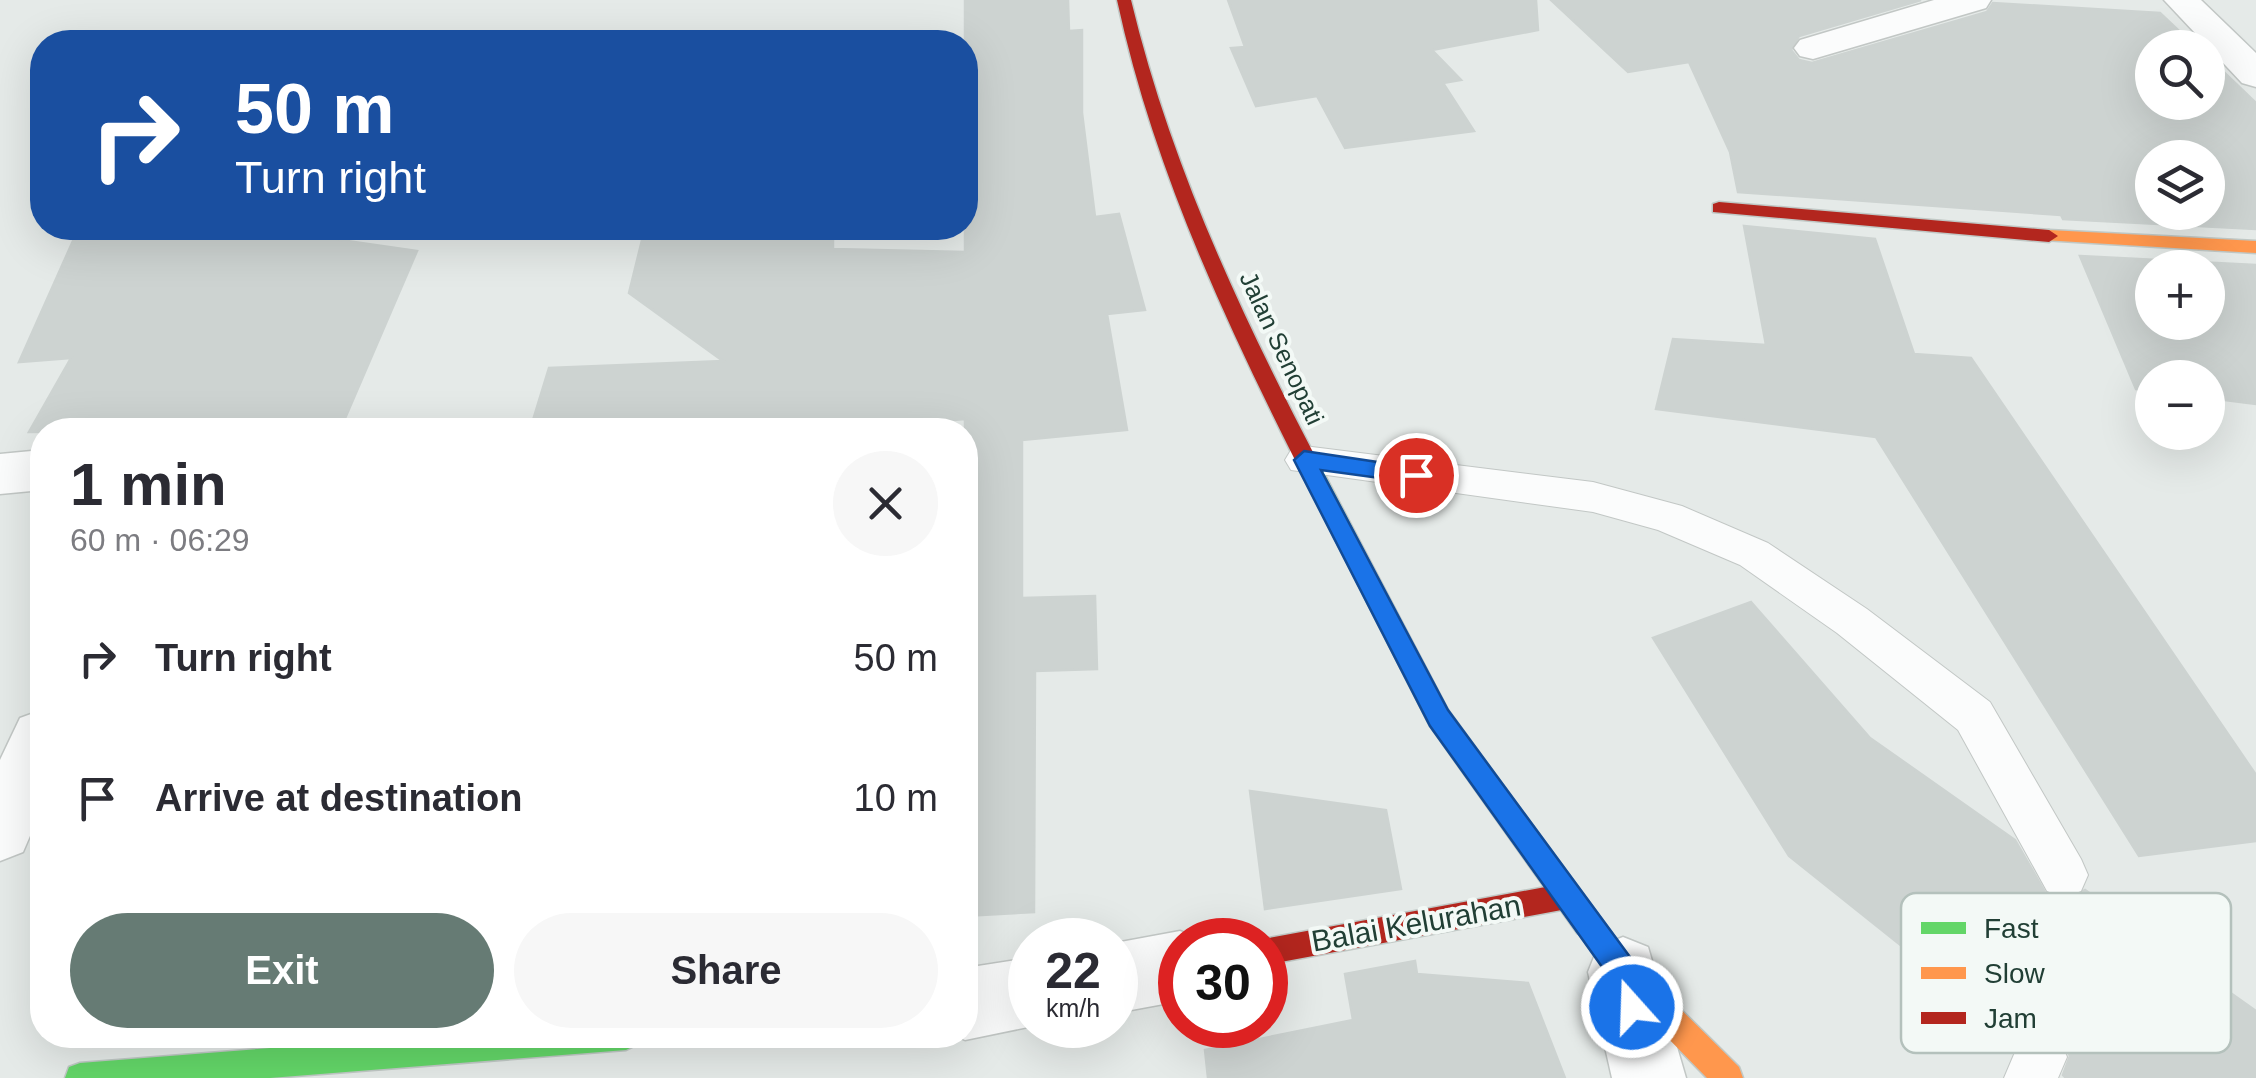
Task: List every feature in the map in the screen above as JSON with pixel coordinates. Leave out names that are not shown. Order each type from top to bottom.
[{"type":"main road","name":"Jalan Senopati","points":[[1124,0],[1138,73],[1244,340],[1439,718],[1623,972],[1728,1078]]},
{"type":"main road","points":[[1719,208],[2005,234],[2256,247]]},
{"type":"main road","name":"Balai Kelurahan","points":[[1288,946],[1567,896]]},
{"type":"main road","points":[[80,1078],[461,1048]]},
{"type":"street","points":[[1813,48],[1973,0]]},
{"type":"street","points":[[2181,1],[2256,75]]},
{"type":"street","points":[[0,474],[30,471]]},
{"type":"street","points":[[0,831],[30,763]]},
{"type":"street","points":[[1623,972],[1649,1078]]},
{"type":"street","points":[[978,1002],[1008,997]]},
{"type":"lane","points":[[1304,460],[1593,497],[1668,517],[1754,554],[1852,621],[1974,716],[2064,875]]},
{"type":"building","points":[[965,0],[1068,0],[1069,31],[1082,30],[1082,113],[1095,217],[1119,214],[1145,310],[1107,314],[1127,430],[1022,440],[1022,598],[1095,596],[1097,669],[1035,671],[1034,912],[978,915],[978,418],[534,418],[549,368],[723,361],[629,293],[642,240],[833,240],[833,249],[965,252],[965,240],[978,240],[978,30],[965,30]]},
{"type":"building","points":[[1228,0],[1536,0],[1538,30],[1432,50],[1461,80],[1443,83],[1474,131],[1345,148],[1317,96],[1256,106],[1231,48],[1245,47]]},
{"type":"building","points":[[1551,0],[1921,0],[1799,36],[1791,50],[1799,60],[1812,63],[1987,12],[1993,3],[2160,13],[2178,30],[2135,30],[2135,120],[2225,120],[2225,73],[2256,103],[2256,229],[2225,227],[2225,140],[2135,140],[2135,223],[1738,192],[1730,152],[1689,62],[1628,72]]},
{"type":"building","points":[[1744,226],[1875,239],[1914,354],[1971,358],[2256,775],[2256,841],[2139,856],[1876,437],[1656,409],[1673,339],[1766,345]]},
{"type":"building","points":[[73,240],[340,240],[417,251],[345,418],[37,418],[71,358],[19,362]]},
{"type":"building","points":[[2080,256],[2135,259],[2135,340],[2225,340],[2225,263],[2256,265],[2256,404],[2225,400],[2225,360],[2135,360],[2135,387]]},
{"type":"building","points":[[1751,602],[1870,738],[2015,840],[2045,893],[1901,893],[1901,945],[1789,856],[1653,638]]},
{"type":"building","points":[[1250,791],[1386,810],[1401,889],[1265,909]]},
{"type":"building","points":[[1415,961],[1417,974],[1528,983],[1565,1078],[1208,1078],[1205,1050],[1288,1048],[1288,1033],[1353,1020],[1345,974]]},
{"type":"building","points":[[2231,993],[2256,1011],[2256,1078],[2066,1078],[2063,1075],[2069,1053],[2231,1053]]},
{"type":"traffic: fast","points":[[1306,460],[1439,718],[1587,923]]},
{"type":"traffic: fast","points":[[80,1078],[461,1048]]},
{"type":"traffic: slow","points":[[2049,236],[2256,247]]},
{"type":"traffic: slow","points":[[1587,923],[1623,972],[1728,1078]]},
{"type":"traffic: jam","points":[[1124,0],[1137,58],[1175,176],[1224,294],[1306,460]]},
{"type":"traffic: jam","points":[[1719,208],[2049,236]]},
{"type":"traffic: jam","points":[[1288,947],[1567,896]]},
{"type":"route","points":[[1416,475],[1304,460],[1439,718],[1623,972],[1632,1007]]}]
